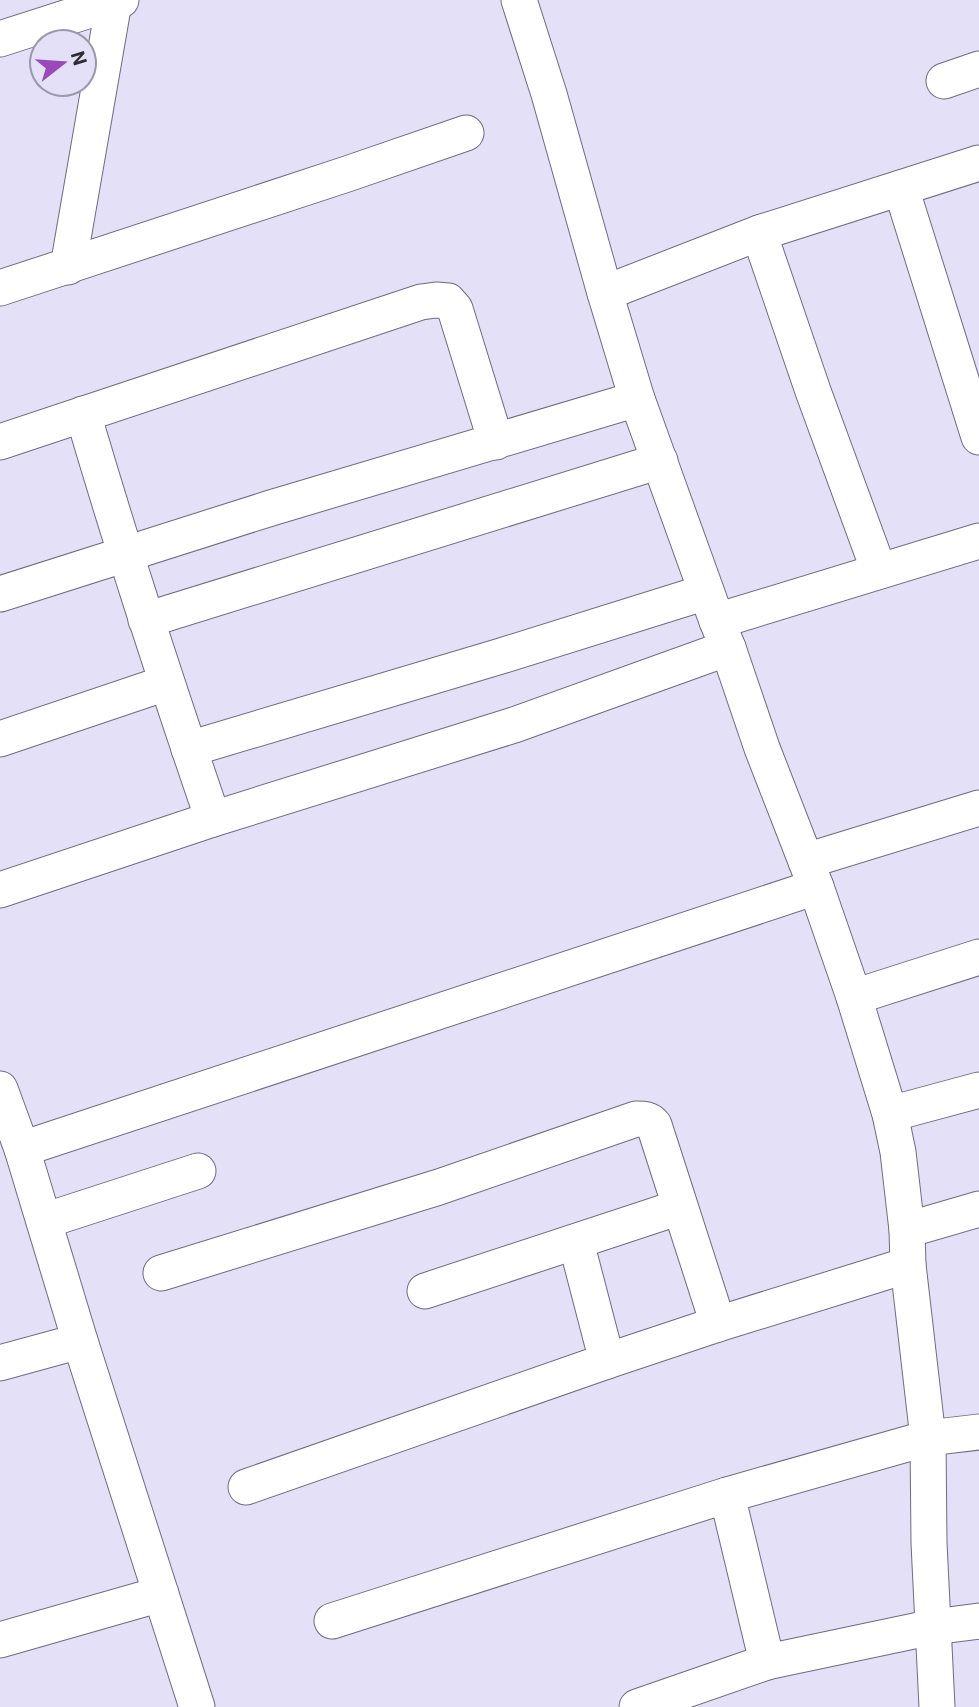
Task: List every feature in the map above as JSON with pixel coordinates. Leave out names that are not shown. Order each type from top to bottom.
[{"type":"street","points":[[519,0],[549,94],[637,399],[762,748],[811,874],[854,997],[890,1114],[898,1152],[928,1438],[929,1542],[937,1707]]},
{"type":"street","points":[[0,39],[117,1],[68,267]]},
{"type":"street","points":[[944,81],[979,69]]},
{"type":"street","points":[[0,288],[466,133]]},
{"type":"street","points":[[605,293],[759,233],[979,163]]},
{"type":"street","points":[[901,188],[979,437]]},
{"type":"street","points":[[759,233],[879,571]]},
{"type":"street","points":[[0,442],[421,302],[436,300],[448,301],[455,309],[496,442]]},
{"type":"street","points":[[0,594],[284,504],[637,399]]},
{"type":"street","points":[[83,414],[124,554],[213,819]]},
{"type":"street","points":[[146,620],[660,461]]},
{"type":"street","points":[[189,749],[501,656],[717,621],[979,541]]},
{"type":"street","points":[[0,890],[213,819],[513,725],[717,621]]},
{"type":"street","points":[[0,739],[166,683]]},
{"type":"street","points":[[22,1149],[811,874],[979,808]]},
{"type":"street","points":[[854,997],[979,957]]},
{"type":"street","points":[[0,1089],[22,1149],[161,1594],[187,1704]]},
{"type":"street","points":[[890,1114],[979,1090]]},
{"type":"street","points":[[161,1273],[439,1187],[636,1119],[646,1119],[654,1125],[718,1324]]},
{"type":"street","points":[[44,1221],[198,1171]]},
{"type":"street","points":[[425,1291],[680,1207]]},
{"type":"street","points":[[907,1230],[979,1209]]},
{"type":"street","points":[[576,1241],[607,1361]]},
{"type":"street","points":[[246,1486],[607,1361],[908,1265]]},
{"type":"street","points":[[0,1363],[80,1341]]},
{"type":"street","points":[[332,1622],[727,1495],[928,1438],[979,1432]]},
{"type":"street","points":[[727,1495],[767,1662]]},
{"type":"street","points":[[0,1640],[161,1594]]},
{"type":"street","points":[[638,1707],[724,1692],[767,1662],[933,1627],[979,1621]]}]
